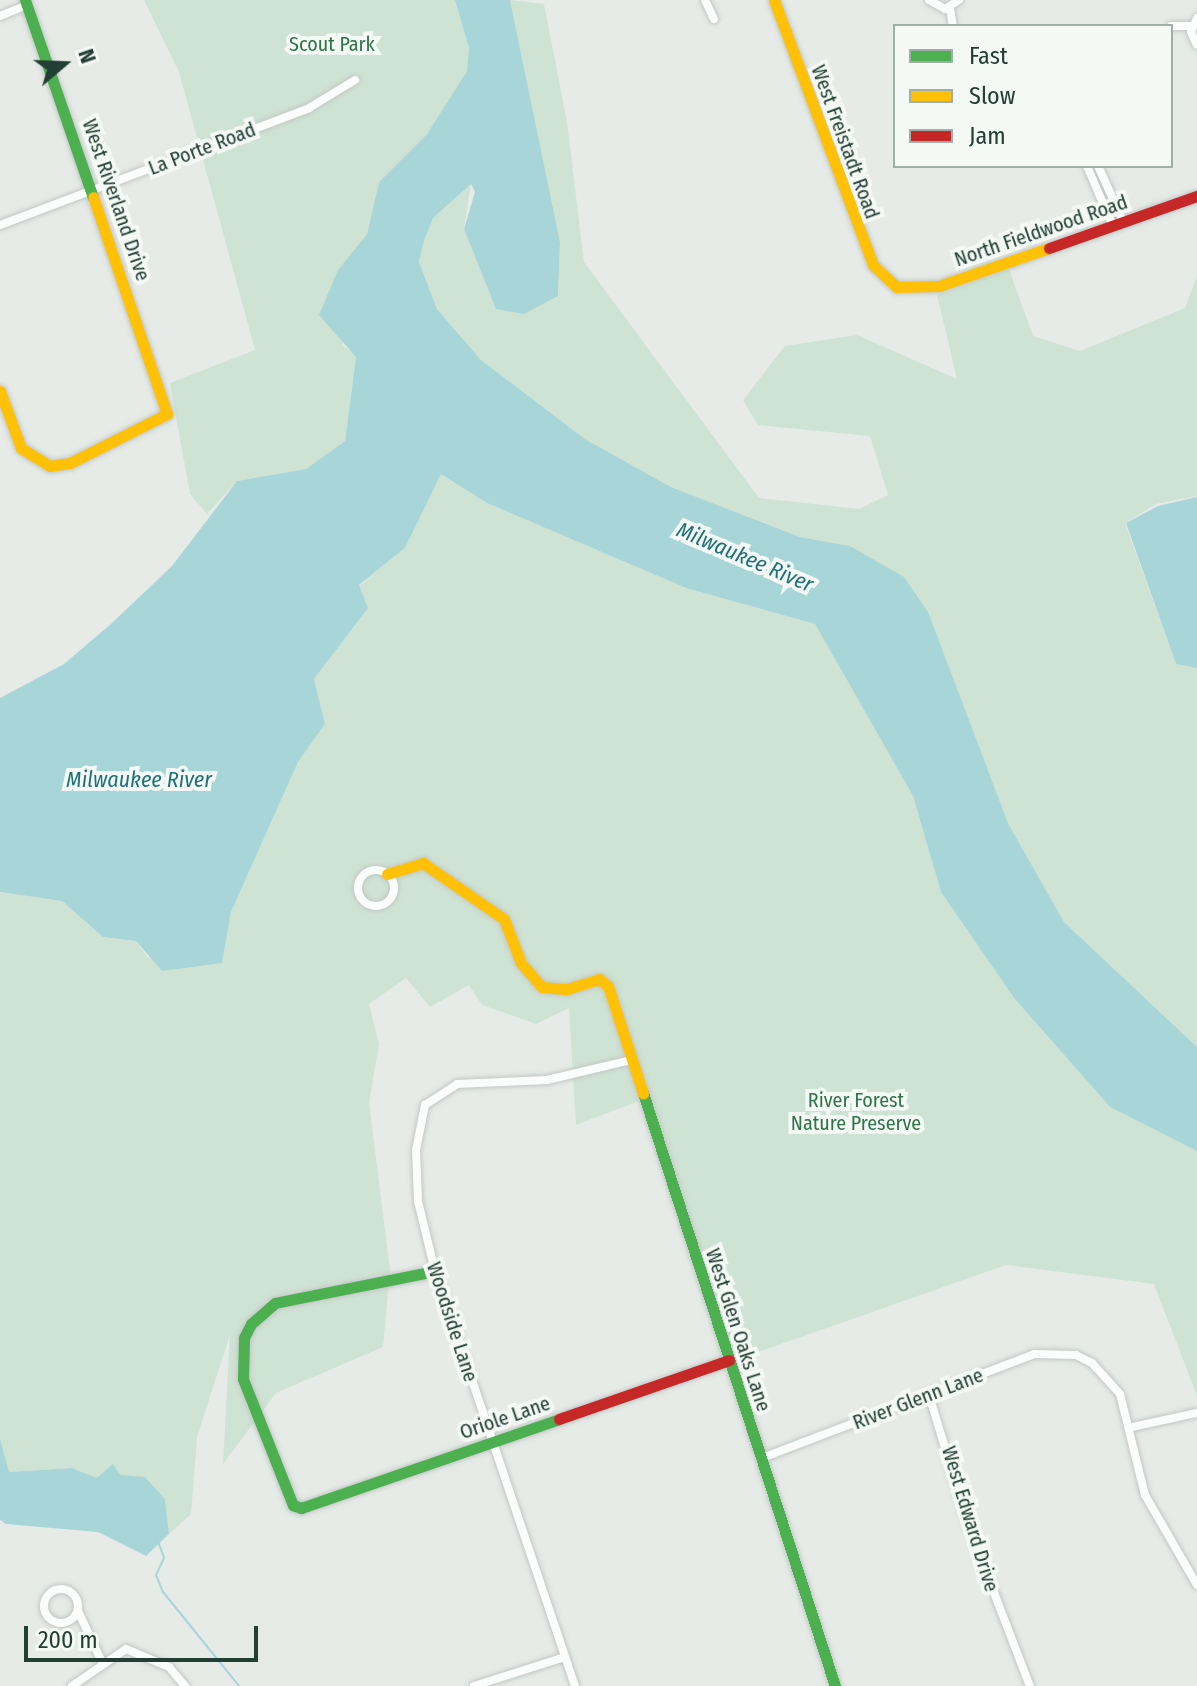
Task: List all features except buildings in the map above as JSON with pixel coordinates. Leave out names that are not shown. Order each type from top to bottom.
[{"type":"street","points":[[705,0],[714,19]]},
{"type":"street","name":"West Freistadt Road","points":[[774,0],[873,265],[897,287]]},
{"type":"street","points":[[929,0],[950,8]]},
{"type":"street","points":[[950,8],[959,0]]},
{"type":"street","points":[[0,16],[26,2]]},
{"type":"street","name":"West Riverland Drive","points":[[0,391],[21,448],[36,461],[70,463],[167,414],[95,190],[26,2]]},
{"type":"street","points":[[950,8],[953,24]]},
{"type":"street","points":[[1173,26],[1194,22],[1197,45]]},
{"type":"street","name":"La Porte Road","points":[[0,225],[309,108],[355,80]]},
{"type":"street","points":[[1089,168],[1105,187]]},
{"type":"street","points":[[1099,168],[1118,223]]},
{"type":"street","name":"North Fieldwood Road","points":[[897,287],[939,286],[1197,196]]},
{"type":"street","name":"West Glen Oaks Lane","points":[[387,874],[423,863],[504,919],[521,963],[542,987],[567,989],[599,979],[608,986],[835,1686]]},
{"type":"street","points":[[376,870],[387,874],[393,890],[389,900],[367,904],[359,896],[361,878],[376,870]]},
{"type":"street","name":"Woodside Lane","points":[[575,1686],[562,1658],[435,1271],[418,1201],[416,1150],[425,1105],[437,1092],[457,1084],[547,1080],[631,1060]]},
{"type":"street","name":"Oriole Lane","points":[[435,1271],[275,1303],[251,1324],[244,1338],[243,1379],[293,1505],[301,1508],[729,1360]]},
{"type":"street","name":"River Glenn Lane","points":[[762,1458],[1034,1354],[1076,1355],[1092,1363],[1120,1394],[1132,1427]]},
{"type":"street","name":"West Edward Drive","points":[[929,1395],[970,1530],[1030,1686]]},
{"type":"street","points":[[1197,1413],[1132,1427],[1145,1495],[1197,1585]]},
{"type":"street","points":[[78,1611],[71,1621],[53,1622],[44,1601],[55,1589],[66,1589],[77,1600],[78,1611],[102,1662]]},
{"type":"street","points":[[72,1686],[102,1662],[126,1649],[169,1667],[185,1686]]},
{"type":"street","points":[[474,1686],[562,1658]]},
{"type":"green space","name":"Scout Park","points":[[144,0],[455,0],[469,48],[467,71],[427,134],[379,182],[367,234],[338,270],[343,345],[356,356],[345,441],[306,469],[237,481],[207,514],[190,494],[170,383],[255,350],[179,72]]},
{"type":"green space","points":[[510,0],[544,4],[567,122],[584,262],[759,498],[859,509],[888,495],[870,436],[758,425],[743,400],[785,346],[857,335],[957,379],[937,295],[1009,269],[1033,336],[1080,351],[1185,308],[1197,276],[1197,496],[1156,504],[1125,523],[1176,664],[1197,668],[1197,1047],[1064,922],[1008,823],[945,660],[850,546],[800,537],[671,487],[585,439],[481,360],[437,309],[419,262],[424,241],[433,218],[471,184],[464,229],[496,309],[558,296],[560,242]]},
{"type":"green space","name":"River Forest Nature Preserve","points":[[441,474],[487,503],[686,588],[815,624],[913,796],[941,892],[1014,998],[1110,1107],[1197,1151],[1197,1396],[1154,1284],[1006,1265],[733,1361],[647,1098],[576,1125],[569,1008],[536,1024],[482,1005],[469,985],[430,1007],[406,978],[369,1004],[379,1044],[369,1103],[390,1270],[383,1347],[276,1393],[223,1464],[230,1335],[197,1437],[191,1514],[169,1534],[165,1499],[145,1477],[97,1478],[72,1468],[9,1472],[0,1438],[0,892],[62,901],[103,937],[136,941],[148,958],[222,963],[231,912],[298,762],[325,724],[314,679],[368,608],[359,586],[405,548]]},
{"type":"water","name":"Milwaukee River","points":[[455,0],[510,0],[560,242],[558,296],[524,314],[496,309],[464,229],[475,192],[471,184],[433,218],[424,241],[419,262],[437,309],[481,360],[585,439],[671,487],[800,537],[850,546],[904,577],[928,612],[1008,823],[1064,922],[1197,1047],[1197,1151],[1110,1107],[1014,998],[941,892],[913,796],[815,624],[686,588],[487,503],[441,474],[405,548],[359,585],[368,608],[314,679],[325,724],[298,762],[231,912],[222,963],[162,971],[136,941],[103,937],[62,901],[0,892],[0,698],[64,664],[112,623],[172,566],[237,481],[306,469],[345,441],[356,357],[319,315],[338,270],[367,234],[379,182],[427,134],[467,71],[469,48]]},
{"type":"water","points":[[1197,497],[1197,668],[1176,664],[1126,523],[1158,506]]},
{"type":"water","points":[[0,1438],[9,1472],[72,1468],[97,1478],[113,1464],[120,1475],[145,1477],[165,1499],[169,1534],[146,1556],[98,1532],[6,1524],[0,1520]]},
{"type":"waterway","points":[[159,1544],[164,1558],[156,1575],[163,1592],[239,1686]]},
{"type":"traffic: fast","points":[[25,0],[93,197]]},
{"type":"traffic: fast","points":[[643,1093],[835,1686]]},
{"type":"traffic: fast","points":[[435,1271],[275,1303],[251,1324],[244,1338],[243,1379],[293,1505],[301,1508],[559,1419]]},
{"type":"traffic: slow","points":[[774,0],[873,265],[897,287],[939,286],[1049,248]]},
{"type":"traffic: slow","points":[[0,391],[21,448],[50,466],[70,463],[167,414],[93,197]]},
{"type":"traffic: slow","points":[[387,874],[423,863],[504,919],[521,963],[542,987],[567,989],[599,979],[608,986],[643,1093]]},
{"type":"traffic: jam","points":[[1049,248],[1197,196]]},
{"type":"traffic: jam","points":[[559,1419],[729,1360]]}]
